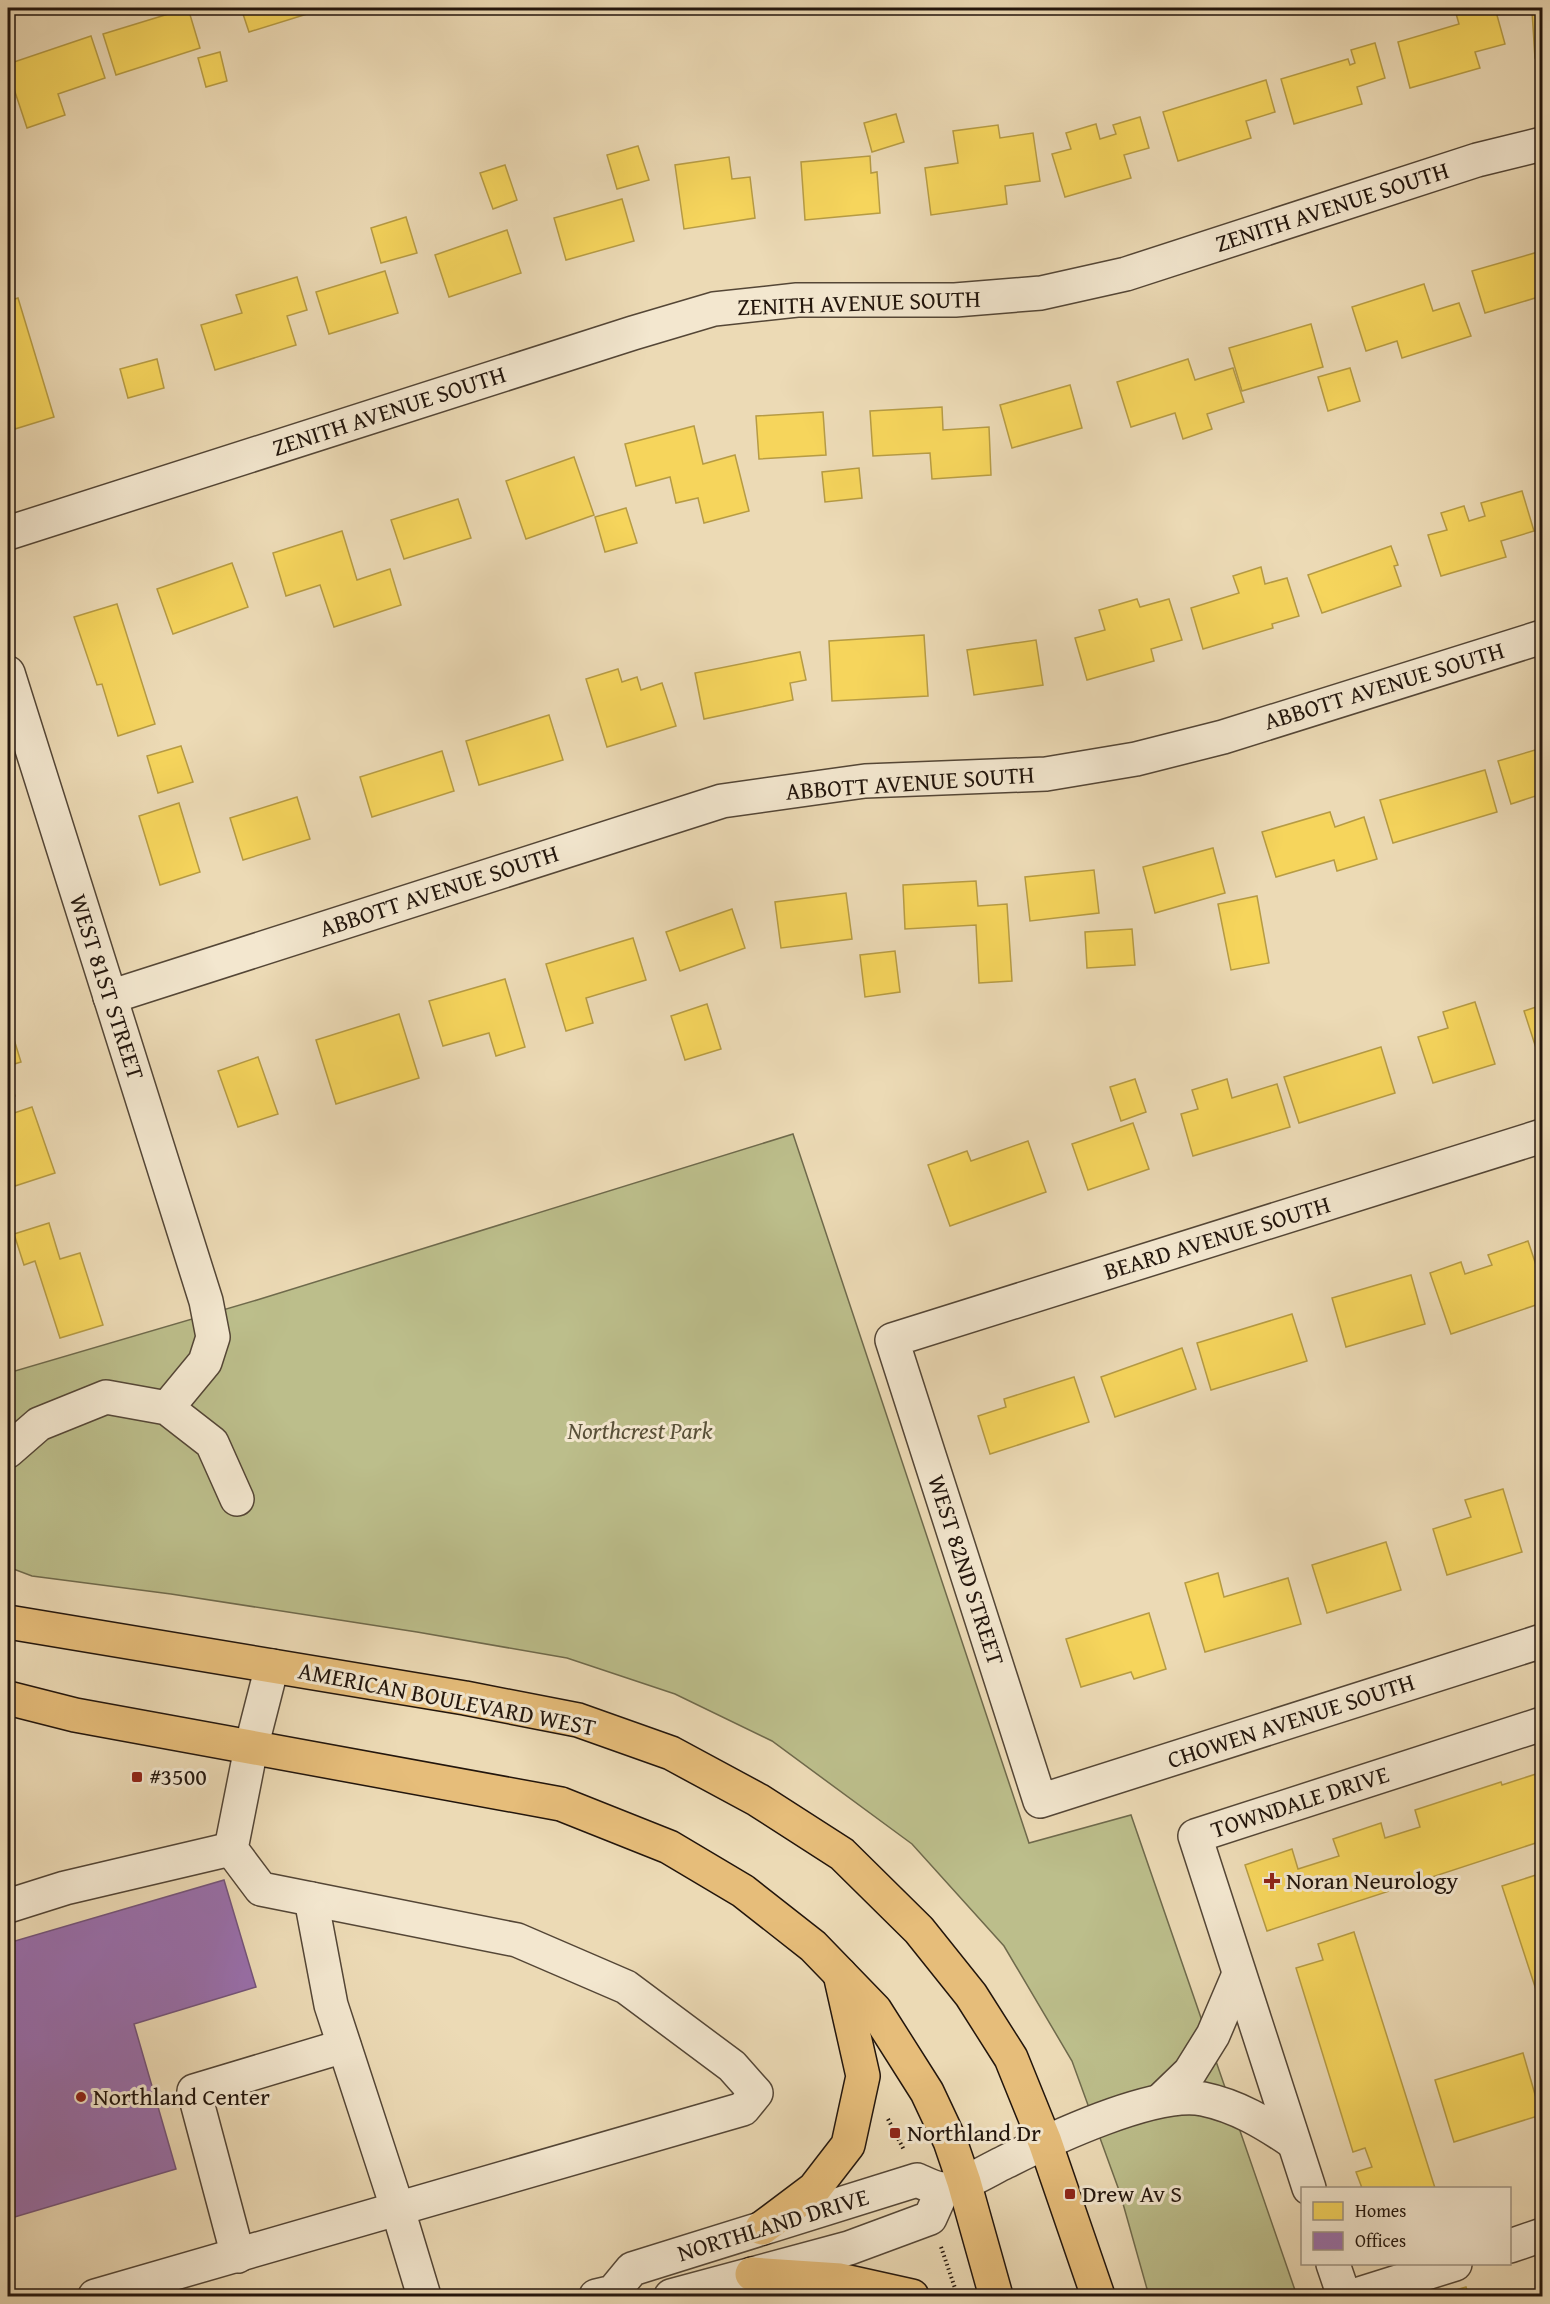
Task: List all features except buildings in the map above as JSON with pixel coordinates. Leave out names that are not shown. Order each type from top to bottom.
[{"type":"main road","name":"AMERICAN BOULEVARD WEST","points":[[8,1622],[465,1698],[578,1720],[671,1753],[758,1800],[842,1854],[919,1930],[971,1995],[1011,2058],[1046,2142],[1098,2296]]},
{"type":"main road","points":[[8,1698],[75,1715],[561,1804],[669,1847],[734,1886],[813,1946],[875,2010],[927,2092],[950,2141],[953,2186],[996,2296]]},
{"type":"main road","points":[[762,2228],[813,2189],[848,2145],[863,2076],[840,1974]]},
{"type":"main road","points":[[752,2274],[840,2280],[912,2296]]},
{"type":"street","name":"ZENITH AVENUE SOUTH","points":[[8,533],[622,336],[714,309],[797,300],[955,300],[1041,293],[1126,274],[1478,160],[1542,144]]},
{"type":"street","name":"ABBOTT AVENUE SOUTH","points":[[110,997],[722,801],[778,791],[865,781],[1046,774],[1136,759],[1223,737],[1542,637]]},
{"type":"street","name":"WEST 81ST STREET","points":[[8,673],[206,1300],[213,1337],[205,1362],[167,1408]]},
{"type":"street","name":"BEARD AVENUE SOUTH","points":[[892,1340],[1542,1136]]},
{"type":"street","name":"WEST 82ND STREET","points":[[892,1340],[1040,1801]]},
{"type":"street","points":[[8,1451],[39,1424],[106,1397],[167,1408],[212,1443],[237,1499]]},
{"type":"street","name":"CHOWEN AVENUE SOUTH","points":[[1040,1801],[1542,1641]]},
{"type":"street","points":[[95,2296],[743,2109],[756,2093],[732,2066],[626,1987],[517,1940],[261,1889],[231,1849],[251,1748],[272,1666]]},
{"type":"street","name":"TOWNDALE DRIVE","points":[[1309,2187],[1195,1836],[1542,1724]]},
{"type":"street","points":[[8,1906],[65,1888],[231,1849]]},
{"type":"street","points":[[311,1899],[331,2005],[424,2296]]},
{"type":"street","points":[[1161,2100],[1190,2072],[1213,2036],[1239,1974]]},
{"type":"street","points":[[238,2256],[194,2091],[344,2046]]},
{"type":"street","points":[[953,2186],[1046,2142],[1161,2100],[1201,2099],[1237,2108],[1293,2142]]},
{"type":"street","name":"NORTHLAND DRIVE","points":[[611,2295],[632,2269],[917,2180],[953,2186],[930,2218],[849,2248],[677,2296]]},
{"type":"street","points":[[1511,2245],[1542,2235]]},
{"type":"street","points":[[1333,2265],[1344,2296]]},
{"type":"street","points":[[1353,2296],[1452,2265]]},
{"type":"path","points":[[884,2112],[908,2158]]},
{"type":"path","points":[[939,2241],[956,2291]]},
{"type":"green space","name":"Northcrest Park","points":[[793,1134],[1029,1843],[1131,1815],[1297,2296],[1149,2296],[1120,2193],[1072,2061],[1004,1946],[912,1844],[772,1741],[675,1694],[567,1658],[171,1594],[32,1576],[8,1567],[8,1373],[257,1300]]},
{"type":"place","name":"#3500","points":[[137,1777]]},
{"type":"place","name":"Noran Neurology","points":[[1272,1881]]},
{"type":"place","name":"Northland Center","points":[[81,2097]]},
{"type":"place","name":"Northland Dr","points":[[895,2133]]},
{"type":"place","name":"Drew Av S","points":[[1070,2194]]}]
